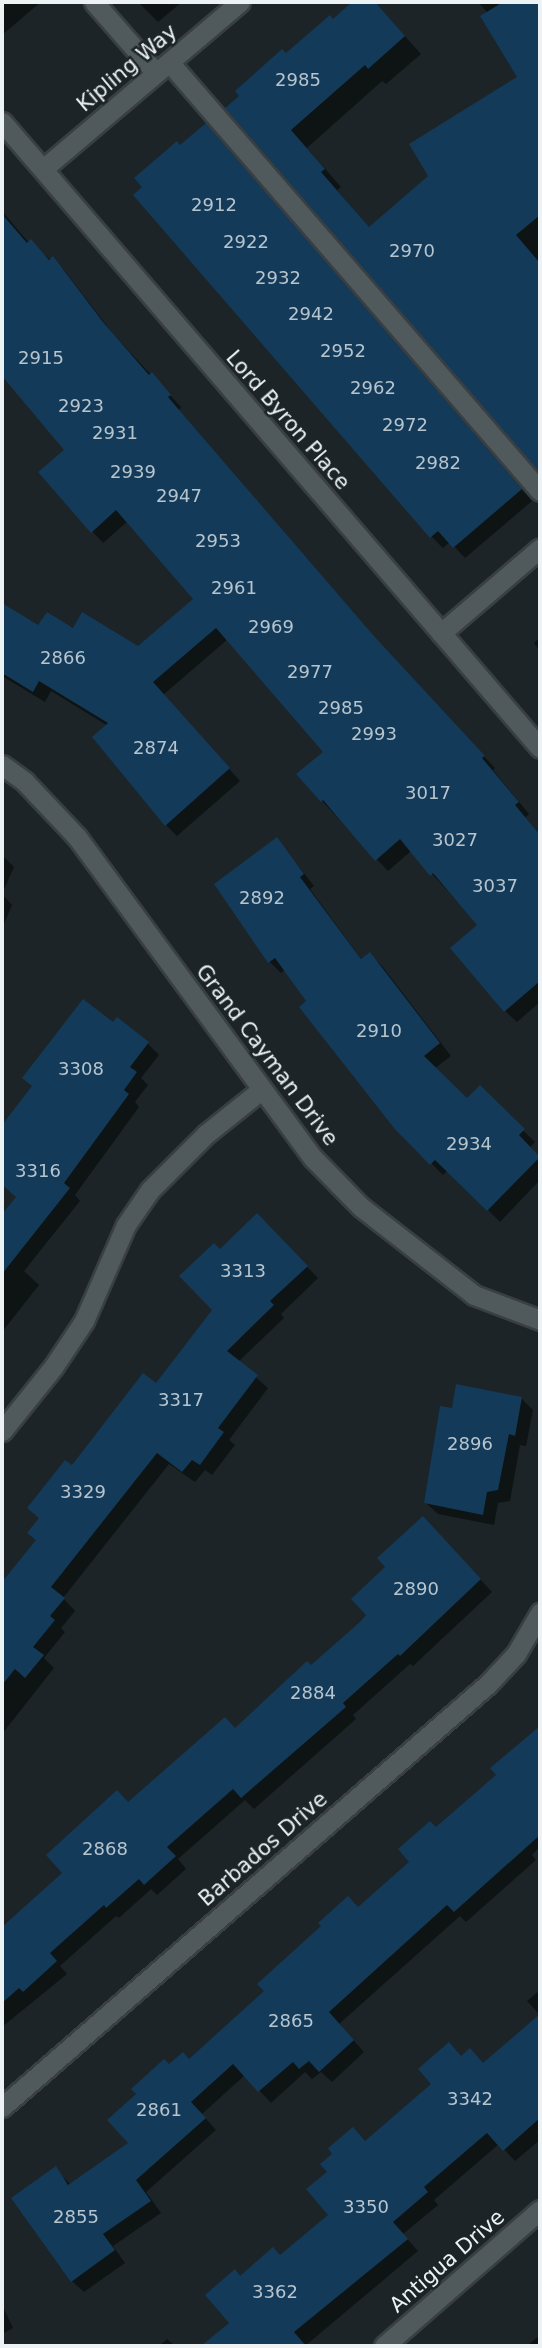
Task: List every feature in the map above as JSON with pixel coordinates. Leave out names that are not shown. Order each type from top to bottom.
[{"type":"street","points":[[94,2],[162,68],[540,491]]},
{"type":"street","name":"Kipling Way","points":[[43,169],[240,2]]},
{"type":"street","name":"Lord Byron Place","points":[[2,122],[540,748]]},
{"type":"street","points":[[441,633],[540,548]]},
{"type":"street","name":"Grand Cayman Drive","points":[[2,765],[24,782],[77,837],[313,1158],[361,1207],[474,1295],[540,1320]]},
{"type":"street","points":[[2,1431],[77,1333],[126,1225],[150,1190],[206,1133],[261,1090]]},
{"type":"street","name":"Barbados Drive","points":[[2,2107],[488,1684],[516,1654],[540,1614]]},
{"type":"street","name":"Antigua Drive","points":[[384,2346],[540,2210]]},
{"type":"building","points":[[352,2],[375,2],[405,36],[368,69],[365,65],[291,130],[325,169],[321,172],[369,227],[428,176],[409,144],[517,77],[480,16],[503,2],[540,2],[540,215],[516,235],[540,263],[540,473],[225,108],[239,96],[235,91],[282,49],[286,53],[330,15],[333,19]]},
{"type":"building","points":[[206,123],[522,489],[453,548],[438,531],[430,538],[133,195],[142,187],[134,178],[177,141],[180,145]]},
{"type":"building","points":[[2,214],[27,243],[31,239],[49,260],[53,256],[103,322],[149,375],[152,372],[171,395],[168,397],[373,635],[485,756],[482,758],[519,802],[515,805],[540,835],[540,981],[504,1012],[450,948],[477,925],[433,873],[430,876],[400,839],[375,861],[323,800],[321,802],[296,774],[323,752],[216,628],[153,682],[230,768],[165,826],[92,737],[108,723],[39,681],[33,692],[2,673],[2,603],[38,625],[47,612],[73,628],[82,612],[138,646],[193,599],[116,510],[91,533],[38,472],[64,450],[2,376]]},
{"type":"building","points":[[277,837],[304,874],[300,877],[361,959],[370,952],[440,1043],[424,1056],[467,1098],[480,1085],[525,1129],[519,1135],[540,1157],[487,1211],[435,1160],[430,1165],[394,1128],[299,1007],[306,1001],[275,958],[268,963],[214,884]]},
{"type":"building","points":[[83,999],[113,1022],[117,1017],[149,1042],[130,1067],[137,1072],[124,1090],[129,1094],[64,1183],[70,1188],[2,1274],[2,1214],[16,1197],[2,1185],[2,1125],[32,1086],[22,1078]]},
{"type":"building","points":[[257,1213],[308,1266],[270,1301],[274,1305],[227,1351],[258,1375],[218,1428],[224,1432],[200,1465],[192,1460],[182,1472],[157,1453],[51,1587],[65,1598],[50,1616],[55,1620],[33,1647],[44,1655],[25,1678],[15,1669],[2,1685],[2,1582],[36,1540],[27,1533],[39,1518],[27,1508],[65,1460],[72,1465],[143,1373],[156,1383],[212,1310],[179,1276],[214,1243],[220,1249]]},
{"type":"building","points":[[456,1384],[522,1397],[515,1436],[509,1434],[498,1490],[487,1492],[483,1515],[424,1503],[440,1406],[452,1408]]},
{"type":"building","points":[[423,1516],[481,1579],[400,1656],[398,1654],[343,1703],[346,1707],[241,1798],[233,1789],[167,1847],[176,1856],[144,1885],[139,1879],[106,1908],[104,1905],[50,1953],[57,1961],[23,1992],[19,1988],[2,2003],[2,1927],[62,1873],[46,1855],[117,1790],[128,1802],[225,1717],[235,1728],[307,1661],[311,1665],[360,1622],[366,1615],[351,1599],[385,1567],[377,1558]]},
{"type":"building","points":[[540,1726],[540,1835],[454,1912],[447,1905],[329,2012],[354,2040],[319,2072],[309,2061],[299,2069],[293,2062],[258,2092],[233,2064],[191,2102],[206,2118],[136,2180],[151,2201],[103,2234],[115,2250],[71,2282],[11,2198],[56,2166],[68,2185],[128,2143],[107,2120],[136,2094],[131,2089],[164,2059],[169,2064],[183,2052],[189,2059],[264,1991],[257,1984],[321,1926],[318,1923],[348,1896],[358,1907],[409,1862],[398,1849],[430,1821],[436,1827],[496,1775],[490,1768]]},
{"type":"building","points":[[540,2014],[540,2118],[503,2151],[487,2133],[424,2187],[428,2192],[393,2222],[408,2239],[294,2332],[306,2346],[201,2346],[229,2323],[205,2295],[235,2269],[240,2276],[273,2247],[280,2255],[328,2215],[306,2189],[327,2172],[320,2164],[332,2154],[328,2148],[353,2127],[365,2141],[431,2084],[418,2069],[449,2042],[461,2056],[470,2048],[483,2063]]}]
